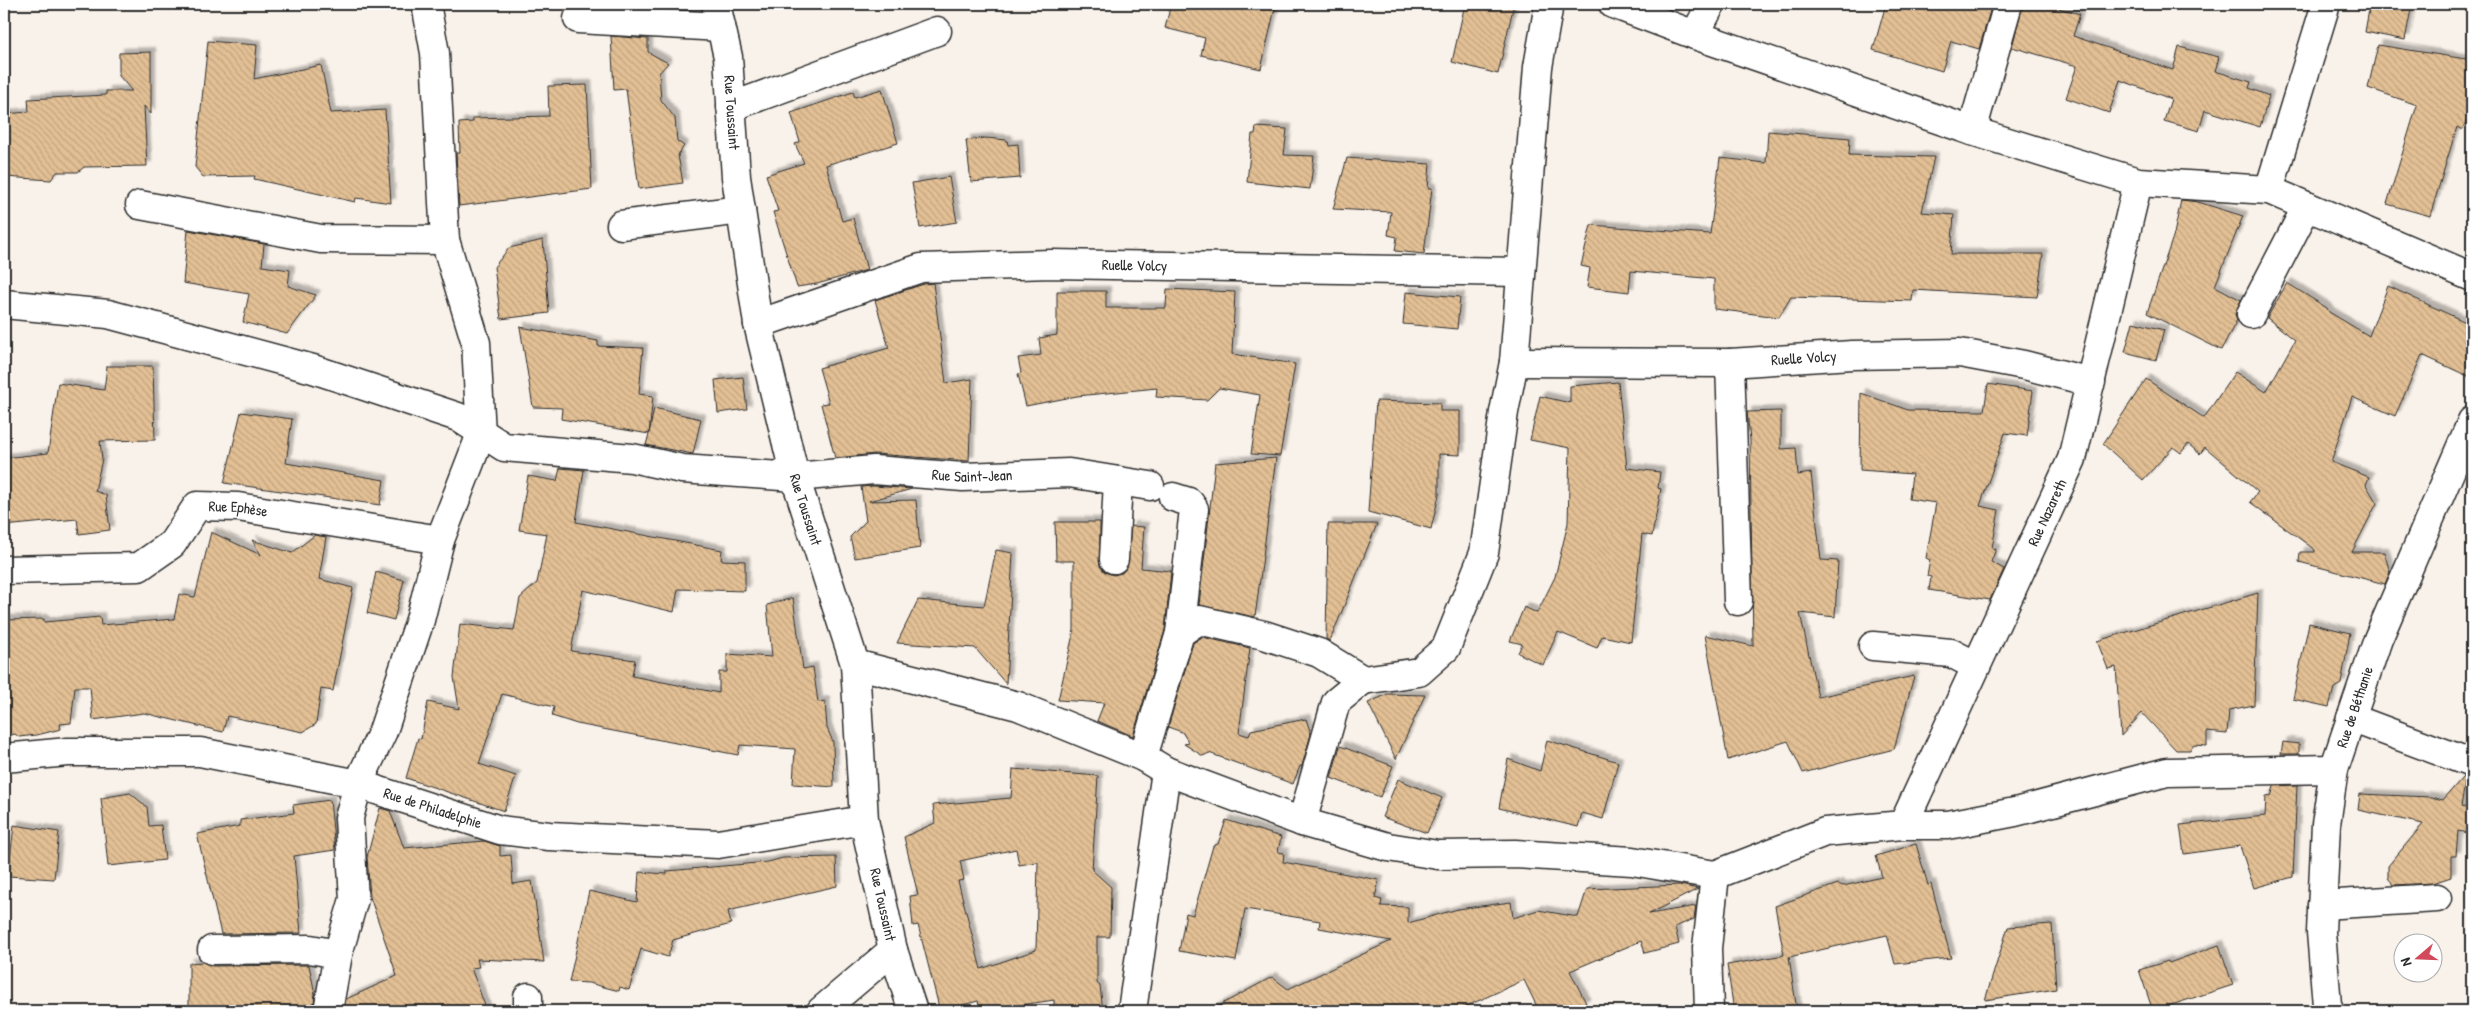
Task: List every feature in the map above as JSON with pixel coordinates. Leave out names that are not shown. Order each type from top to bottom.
[{"type":"street","points":[[328,1011],[338,954],[354,899],[349,818],[358,784],[383,731],[420,620],[440,540],[482,434],[476,343],[445,240],[435,54],[426,4]]},
{"type":"street","points":[[1302,822],[1336,702],[1363,680],[1419,672],[1446,648],[1484,553],[1504,412],[1514,362],[1538,67],[1549,4]]},
{"type":"street","points":[[1613,4],[1695,35],[1972,131],[2138,182],[2269,190],[2472,277]]},
{"type":"street","points":[[1695,35],[1710,4]]},
{"type":"street","points":[[1972,131],[2008,4]]},
{"type":"street","points":[[2269,190],[2326,4]]},
{"type":"street","points":[[578,19],[718,15]]},
{"type":"street","name":"Rue Toussaint","points":[[718,15],[728,57],[736,177],[758,324],[795,477],[855,664],[864,820],[893,950],[913,1011]]},
{"type":"street","points":[[731,107],[937,31]]},
{"type":"street","name":"Rue Nazareth","points":[[1904,825],[2072,459],[2138,182]]},
{"type":"street","points":[[140,205],[321,239],[445,240]]},
{"type":"street","points":[[2251,314],[2307,206]]},
{"type":"street","points":[[621,225],[741,210]]},
{"type":"street","name":"Ruelle Volcy","points":[[758,324],[921,268],[1061,264],[1520,272]]},
{"type":"street","name":"Rue Saint-Jean","points":[[4,304],[108,314],[313,369],[458,417],[504,447],[632,458],[682,469],[795,477],[874,470],[964,477],[1069,473],[1118,481],[1161,492],[1189,502],[1194,509],[1180,633]]},
{"type":"street","name":"Ruelle Volcy","points":[[1514,362],[1730,364],[1852,355],[1960,353],[2024,365],[2091,382]]},
{"type":"street","points":[[1730,364],[1738,601]]},
{"type":"street","name":"Rue de Béthanie","points":[[2330,1011],[2327,1005],[2321,932],[2326,824],[2334,769],[2378,639],[2472,421]]},
{"type":"street","points":[[1114,559],[1118,481]]},
{"type":"street","name":"Rue Ephèse","points":[[4,570],[138,567],[172,544],[197,506],[238,507],[440,540]]},
{"type":"street","points":[[1132,1011],[1155,764],[1180,633],[1199,620],[1264,635],[1319,653],[1363,680]]},
{"type":"street","points":[[1873,646],[1952,654],[1976,666]]},
{"type":"street","points":[[855,664],[1018,706],[1155,764],[1302,822],[1388,847],[1438,855],[1515,854],[1632,861],[1715,875],[1825,832],[1904,825],[1948,825],[2015,812],[2167,772],[2334,769]]},
{"type":"street","points":[[2351,718],[2471,763]]},
{"type":"street","name":"Rue de Philadelphie","points":[[4,758],[68,752],[200,752],[358,784],[500,830],[549,836],[718,844],[864,820]]},
{"type":"street","points":[[1708,1011],[1707,948],[1715,875]]},
{"type":"street","points":[[2322,905],[2437,898]]},
{"type":"street","points":[[212,950],[310,949],[338,954]]},
{"type":"street","points":[[821,1011],[893,950]]},
{"type":"building","points":[[1171,4],[1276,4],[1261,69],[1201,55],[1205,38],[1165,28]]},
{"type":"building","points":[[1465,4],[1514,4],[1498,74],[1452,62]]},
{"type":"building","points":[[1886,4],[1992,4],[1979,49],[1951,41],[1942,71],[1873,50]]},
{"type":"building","points":[[2023,4],[2045,4],[2080,14],[2073,36],[2173,70],[2179,47],[2219,57],[2215,71],[2251,82],[2249,88],[2269,96],[2260,127],[2205,110],[2199,131],[2164,121],[2171,99],[2120,80],[2109,113],[2066,98],[2077,66],[2012,47]]},
{"type":"building","points":[[2370,4],[2412,4],[2405,40],[2365,32]]},
{"type":"building","points":[[611,36],[648,39],[648,52],[668,63],[659,73],[661,100],[675,118],[677,141],[684,146],[678,155],[683,183],[639,189],[626,89],[614,90]]},
{"type":"building","points":[[208,41],[257,45],[254,79],[321,65],[331,113],[385,110],[391,203],[356,198],[355,202],[254,179],[255,176],[203,177],[195,167]]},
{"type":"building","points":[[2378,45],[2472,60],[2472,110],[2462,130],[2457,127],[2430,216],[2387,204],[2417,105],[2368,88]]},
{"type":"building","points":[[151,52],[151,114],[144,106],[147,166],[84,167],[78,172],[57,172],[51,180],[4,177],[4,114],[29,112],[28,99],[106,95],[106,91],[132,91],[119,76],[119,53]]},
{"type":"building","points":[[587,85],[592,189],[459,206],[456,153],[460,153],[459,123],[473,122],[473,118],[549,116],[548,86]]},
{"type":"building","points":[[882,89],[898,143],[826,165],[842,221],[853,218],[867,270],[817,284],[797,287],[773,212],[778,211],[766,175],[804,163],[795,144],[800,142],[791,113],[853,92],[855,97]]},
{"type":"building","points":[[1256,127],[1287,129],[1284,155],[1314,156],[1310,189],[1247,182],[1252,134],[1255,134]]},
{"type":"building","points":[[1768,131],[1850,138],[1849,155],[1934,157],[1922,212],[1954,215],[1951,254],[2043,254],[2037,297],[1913,290],[1912,301],[1791,297],[1779,317],[1714,309],[1714,279],[1631,271],[1629,292],[1587,287],[1590,268],[1581,266],[1591,225],[1710,234],[1720,158],[1766,163]]},
{"type":"building","points":[[986,138],[1007,140],[1008,145],[1018,144],[1020,178],[971,182],[966,140]]},
{"type":"building","points":[[1347,158],[1430,164],[1428,188],[1432,188],[1424,254],[1395,251],[1397,237],[1388,235],[1391,212],[1333,209]]},
{"type":"building","points":[[949,177],[957,222],[920,228],[912,183]]},
{"type":"building","points":[[2181,200],[2198,202],[2243,216],[2215,286],[2241,300],[2235,314],[2237,320],[2221,350],[2147,313],[2174,234]]},
{"type":"building","points":[[188,230],[264,244],[262,266],[290,270],[288,286],[316,295],[287,334],[243,322],[249,294],[183,283]]},
{"type":"building","points":[[543,240],[549,313],[501,319],[494,267],[509,248]]},
{"type":"building","points":[[933,283],[946,383],[972,379],[969,461],[875,454],[835,458],[821,404],[829,403],[819,368],[889,348],[875,300],[924,284]]},
{"type":"building","points":[[2287,283],[2327,308],[2329,312],[2369,336],[2388,286],[2472,325],[2472,378],[2422,355],[2395,416],[2352,397],[2331,462],[2369,477],[2366,485],[2377,503],[2352,552],[2384,552],[2390,572],[2385,584],[2299,562],[2300,552],[2315,552],[2315,550],[2250,502],[2258,492],[2205,447],[2200,454],[2188,444],[2181,453],[2173,447],[2143,480],[2103,444],[2146,379],[2204,418],[2235,372],[2266,392],[2295,340],[2267,318]]},
{"type":"building","points":[[1167,289],[1235,292],[1232,354],[1295,364],[1280,456],[1251,454],[1260,395],[1219,388],[1207,400],[1156,397],[1157,388],[1077,396],[1026,406],[1018,374],[1021,373],[1018,358],[1041,355],[1039,338],[1057,335],[1057,291],[1106,291],[1106,308],[1166,308]]},
{"type":"building","points":[[1406,292],[1460,297],[1457,329],[1403,324]]},
{"type":"building","points":[[2133,322],[2164,330],[2156,360],[2125,352]]},
{"type":"building","points":[[520,327],[598,341],[598,346],[643,348],[639,394],[653,396],[649,434],[561,419],[562,408],[533,407]]},
{"type":"building","points":[[107,366],[153,366],[155,440],[100,441],[102,459],[95,491],[106,495],[110,530],[79,534],[77,519],[4,526],[4,458],[48,453],[58,383],[104,390]]},
{"type":"building","points":[[743,377],[747,409],[718,413],[715,380]]},
{"type":"building","points":[[1618,382],[1627,468],[1660,472],[1658,488],[1661,489],[1652,536],[1642,534],[1631,642],[1602,636],[1597,648],[1558,632],[1543,665],[1518,653],[1522,644],[1510,641],[1524,607],[1537,613],[1555,577],[1568,523],[1570,448],[1530,440],[1540,396],[1570,403],[1570,386]]},
{"type":"building","points":[[1988,384],[2033,391],[2027,436],[2005,433],[1980,506],[1999,510],[1992,548],[1996,549],[1991,562],[2004,569],[1990,600],[1929,590],[1931,577],[1927,576],[1930,560],[1926,558],[1936,503],[1909,499],[1912,474],[1860,470],[1861,393],[1908,410],[1984,411]]},
{"type":"building","points":[[1376,401],[1440,403],[1440,411],[1460,411],[1460,455],[1439,454],[1439,495],[1431,529],[1368,512]]},
{"type":"building","points":[[654,408],[701,419],[693,454],[646,445]]},
{"type":"building","points":[[1781,411],[1781,449],[1796,448],[1798,475],[1811,473],[1821,560],[1838,561],[1835,617],[1800,613],[1818,697],[1914,676],[1894,749],[1803,773],[1788,741],[1728,760],[1705,635],[1753,646],[1750,440],[1747,412]]},
{"type":"building","points":[[241,412],[292,419],[286,463],[384,480],[380,505],[224,483]]},
{"type":"building","points":[[1276,458],[1255,617],[1199,605],[1215,463]]},
{"type":"building","points":[[560,468],[584,470],[576,522],[722,550],[721,560],[745,561],[745,591],[678,589],[674,612],[583,590],[571,651],[635,660],[632,676],[719,693],[719,672],[727,672],[727,654],[772,657],[767,605],[793,598],[803,669],[813,667],[818,702],[825,701],[827,728],[833,742],[834,787],[793,784],[795,749],[740,745],[738,755],[577,724],[552,716],[554,707],[502,694],[479,764],[516,776],[504,811],[406,778],[418,738],[421,739],[428,702],[459,709],[454,677],[460,624],[514,630],[520,598],[537,583],[547,534],[519,530],[528,476],[557,481]]},
{"type":"building","points":[[874,486],[912,489],[869,501],[916,500],[920,548],[855,558],[850,537],[866,521],[861,487]]},
{"type":"building","points":[[1055,522],[1100,522],[1100,566],[1105,572],[1113,575],[1122,573],[1127,567],[1131,526],[1144,527],[1141,568],[1171,571],[1165,630],[1133,736],[1097,721],[1104,703],[1058,700],[1074,630],[1074,561],[1056,561]]},
{"type":"building","points":[[1328,524],[1377,524],[1330,641],[1326,639]]},
{"type":"building","points":[[211,532],[261,555],[252,540],[292,553],[315,535],[326,537],[319,579],[353,588],[333,691],[321,689],[316,724],[303,732],[227,716],[223,732],[144,713],[93,720],[90,687],[75,687],[71,723],[60,724],[61,729],[37,735],[19,737],[15,734],[4,737],[4,620],[44,619],[44,622],[100,617],[101,625],[174,619],[179,594],[195,597]]},
{"type":"building","points":[[996,550],[1013,553],[1006,684],[975,648],[897,643],[918,600],[984,606]]},
{"type":"building","points":[[376,572],[404,580],[394,620],[367,613]]},
{"type":"building","points":[[2258,593],[2254,705],[2229,710],[2227,734],[2207,732],[2207,746],[2194,745],[2190,750],[2176,750],[2142,713],[2121,736],[2116,667],[2108,669],[2097,641]]},
{"type":"building","points":[[2309,623],[2350,633],[2341,684],[2334,688],[2329,707],[2293,699]]},
{"type":"building","points":[[1202,637],[1250,648],[1239,733],[1249,736],[1251,730],[1306,719],[1311,734],[1302,766],[1300,766],[1293,784],[1209,753],[1203,756],[1184,744],[1189,743],[1182,732],[1168,727],[1193,643]]},
{"type":"building","points":[[1388,694],[1425,695],[1396,759],[1368,703]]},
{"type":"building","points":[[1547,740],[1618,762],[1603,819],[1582,813],[1578,827],[1499,808],[1508,759],[1540,771]]},
{"type":"building","points":[[2283,742],[2299,744],[2299,754],[2281,754]]},
{"type":"building","points":[[1340,746],[1393,766],[1380,797],[1331,778]]},
{"type":"building","points":[[1013,769],[1098,776],[1092,870],[1111,887],[1110,937],[1097,937],[1097,983],[1100,986],[1103,1011],[1054,1011],[1054,1000],[983,1011],[980,1011],[978,1001],[940,1011],[918,925],[913,926],[910,896],[918,895],[904,837],[935,823],[933,805],[1011,798]],"holes":[[[1016,849],[1019,865],[1038,862],[1036,950],[981,969],[958,881],[964,880],[960,861]]]},
{"type":"building","points":[[2463,777],[2466,778],[2461,806],[2472,810],[2472,834],[2458,831],[2456,856],[2451,856],[2451,877],[2433,883],[2394,885],[2388,878],[2388,866],[2423,824],[2358,810],[2360,794],[2431,797],[2443,800]]},
{"type":"building","points":[[1398,779],[1442,798],[1427,833],[1382,817]]},
{"type":"building","points":[[2297,785],[2293,877],[2254,888],[2240,846],[2184,854],[2180,825],[2265,816],[2266,796],[2271,797],[2274,786]]},
{"type":"building","points":[[130,793],[147,807],[149,826],[161,825],[165,860],[108,866],[101,798]]},
{"type":"building","points":[[330,800],[335,850],[294,856],[301,933],[221,934],[197,834],[240,826],[240,820],[294,813],[293,805]]},
{"type":"building","points":[[380,808],[390,811],[404,848],[484,841],[500,846],[500,856],[511,855],[513,884],[532,881],[544,962],[477,959],[479,967],[471,968],[487,1011],[344,1011],[346,999],[397,976],[370,897],[367,857]]},
{"type":"building","points":[[1226,820],[1281,837],[1278,852],[1284,853],[1283,862],[1379,880],[1375,898],[1382,900],[1381,906],[1408,907],[1408,923],[1458,909],[1511,902],[1513,918],[1538,910],[1578,917],[1587,889],[1680,885],[1698,889],[1649,914],[1696,906],[1694,919],[1675,927],[1679,944],[1645,953],[1641,941],[1570,971],[1586,1003],[1564,1011],[1539,1011],[1524,980],[1456,1011],[1209,1011],[1272,977],[1288,989],[1391,941],[1319,928],[1320,921],[1245,909],[1236,961],[1179,951],[1186,913],[1193,915],[1213,846],[1218,844]]},
{"type":"building","points":[[14,825],[59,832],[54,879],[8,876]]},
{"type":"building","points":[[1916,844],[1928,885],[1931,884],[1951,958],[1895,964],[1887,935],[1789,957],[1797,1011],[1734,1011],[1727,965],[1784,955],[1775,906],[1838,884],[1843,886],[1882,877],[1876,856]]},
{"type":"building","points":[[836,857],[837,886],[728,911],[731,924],[673,940],[668,957],[641,949],[629,990],[620,987],[619,991],[589,983],[569,982],[589,891],[637,902],[639,872],[667,874],[667,871],[768,862],[783,858]]},
{"type":"building","points":[[2052,924],[2056,989],[1985,1000],[2008,927]]},
{"type":"building","points":[[2219,945],[2233,985],[2153,1011],[2139,970],[2168,961],[2169,963]]},
{"type":"building","points":[[203,962],[212,966],[309,965],[315,994],[313,1011],[189,1011],[189,963]]}]
